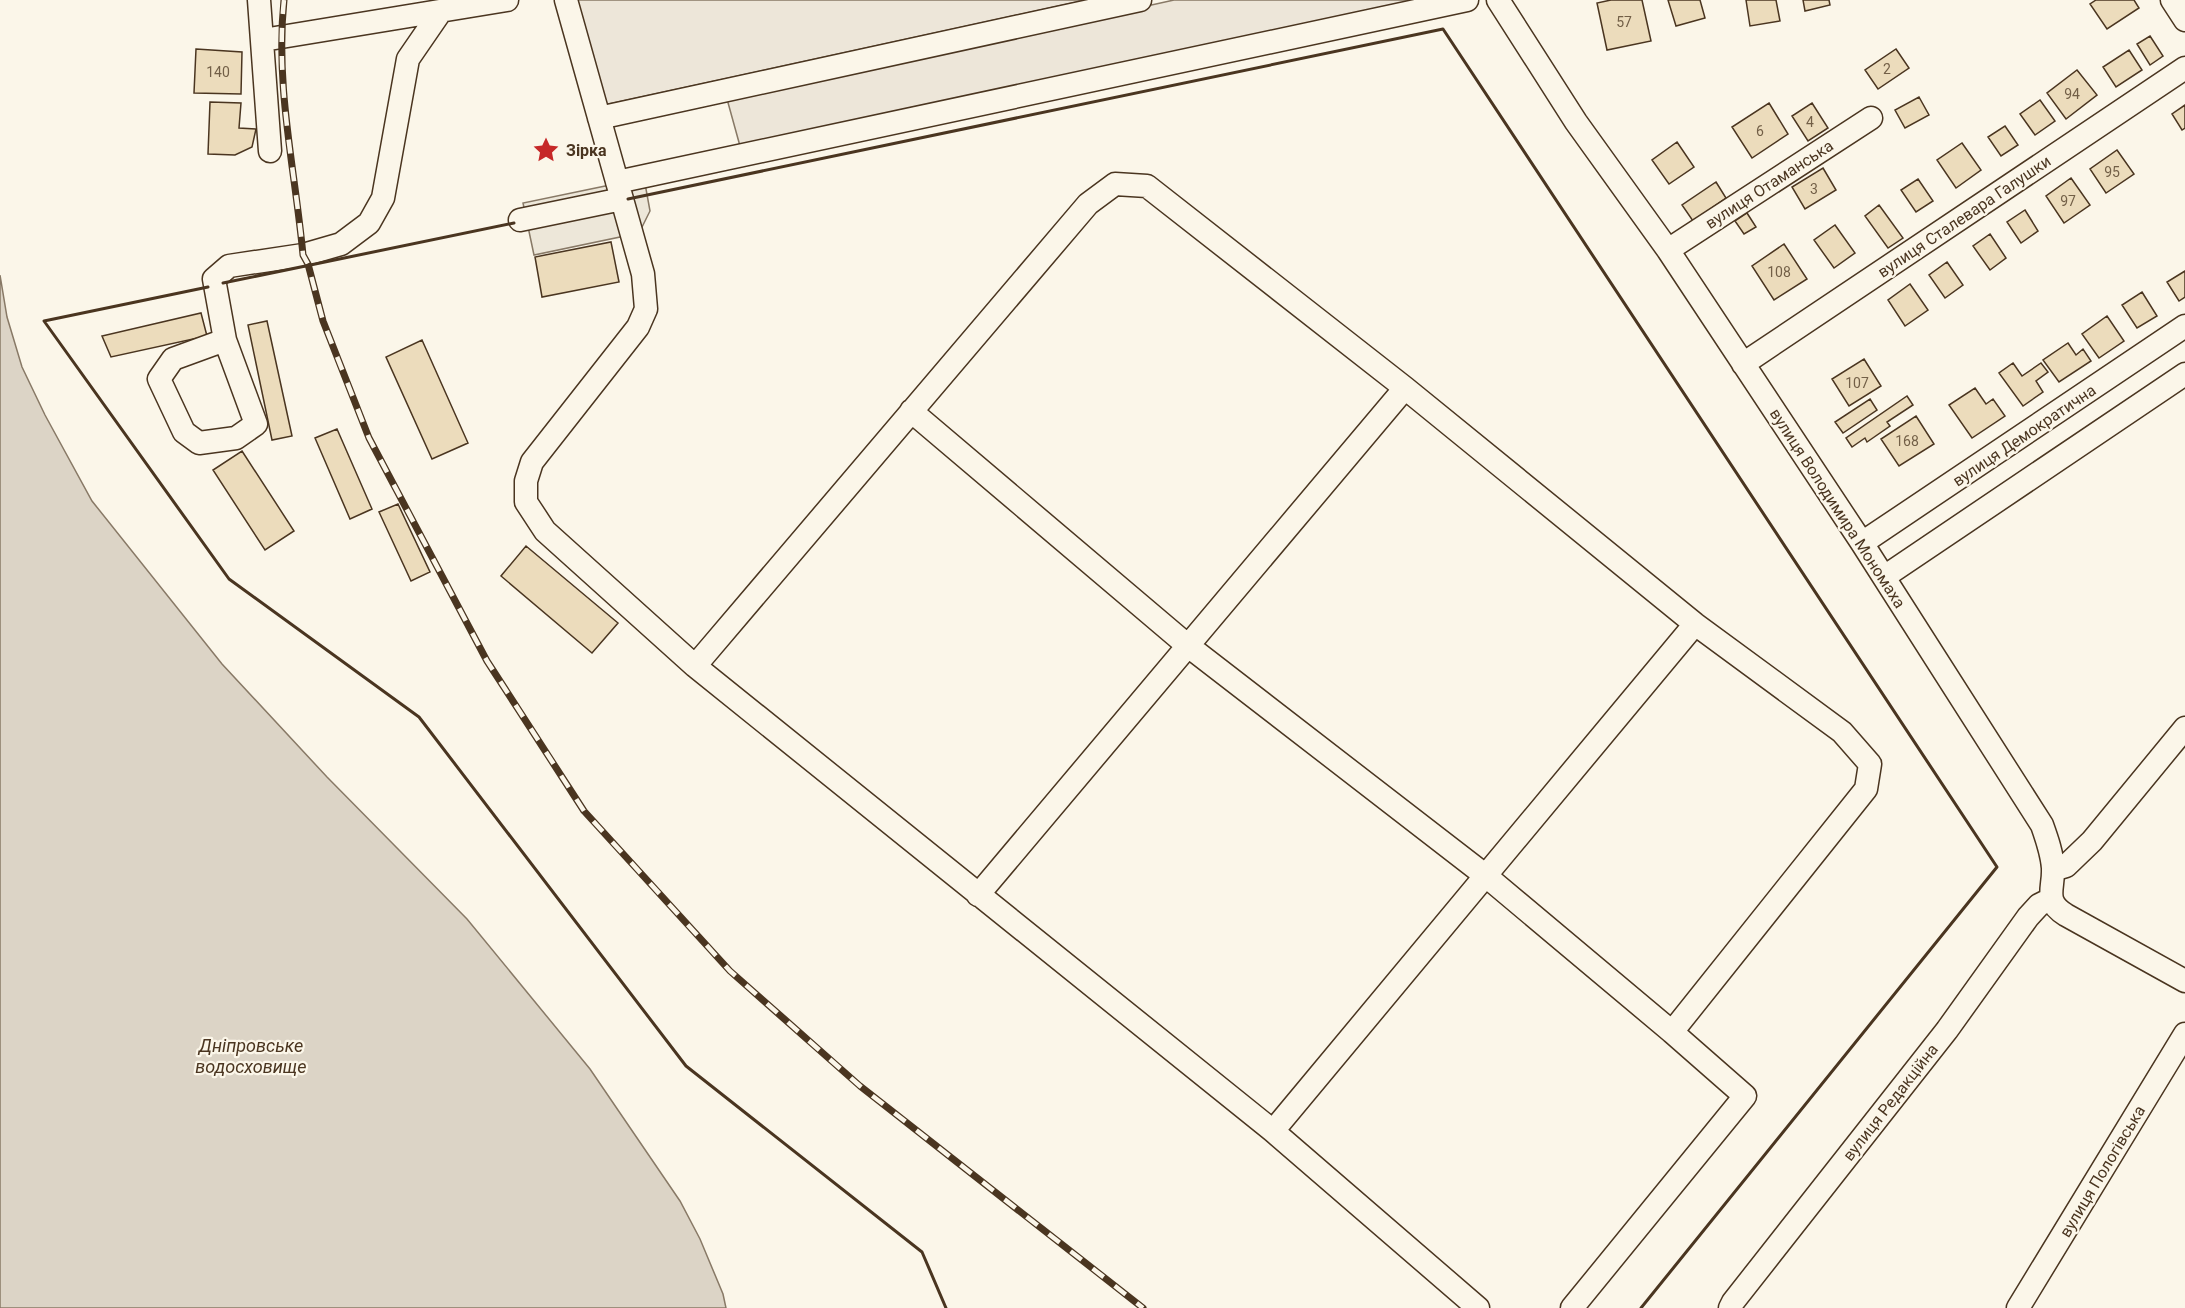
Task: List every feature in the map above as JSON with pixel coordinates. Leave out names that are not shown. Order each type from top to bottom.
[{"type":"street","points":[[259,0],[270,151]]},
{"type":"street","points":[[263,40],[507,0]]},
{"type":"street","points":[[566,0],[643,274],[646,309],[638,327],[532,462],[526,481],[526,502],[545,531],[694,666],[1273,1131],[1478,1308]]},
{"type":"street","points":[[599,118],[1140,0]]},
{"type":"street","points":[[520,220],[619,190],[1467,0]]},
{"type":"street","name":"вулиця Володимира Мономаха","points":[[1498,0],[1576,122],[1668,250],[1862,543],[2043,825],[2053,870],[2051,899]]},
{"type":"street","points":[[2172,0],[2185,20]]},
{"type":"street","points":[[225,340],[173,359],[159,379],[184,432],[199,443],[236,438],[256,424],[225,340],[214,279],[230,266],[303,255],[341,244],[369,223],[383,198],[408,59],[441,11]]},
{"type":"street","name":"вулиця Сталевара Галушки","points":[[1743,364],[2185,68]]},
{"type":"street","name":"вулиця Отаманська","points":[[1668,250],[1871,118]]},
{"type":"street","points":[[694,666],[1088,204],[1115,184],[1147,186],[1405,388],[1695,624],[1842,732],[1870,764],[1866,789],[1672,1032]]},
{"type":"street","name":"вулиця Демократична","points":[[1862,543],[2185,326]]},
{"type":"street","points":[[1884,577],[2185,374]]},
{"type":"street","points":[[978,895],[1405,388]]},
{"type":"street","points":[[911,411],[1187,645],[1486,876],[1745,1096],[1572,1308]]},
{"type":"street","points":[[1273,1131],[1695,624]]},
{"type":"street","points":[[2053,870],[2066,866],[2092,841],[2185,728]]},
{"type":"street","points":[[2051,899],[2059,910],[2185,981]]},
{"type":"street","name":"вулиця Редакційна","points":[[1730,1308],[1732,1302],[1947,1030],[2028,917],[2039,905],[2051,899]]},
{"type":"street","name":"вулиця Пологівська","points":[[2018,1308],[2185,1034]]},
{"type":"shaded area","points":[[575,0],[1086,0],[604,105]]},
{"type":"shaded area","points":[[1174,0],[1430,0],[740,146],[727,99]]},
{"type":"shaded area","points":[[644,178],[650,211],[639,233],[534,255],[523,203]]},
{"type":"water","name":"Дніпровське водосховище","points":[[0,275],[7,317],[22,367],[45,415],[92,501],[222,664],[327,777],[467,919],[590,1069],[680,1201],[700,1239],[723,1294],[726,1308],[0,1308]]},
{"type":"building","points":[[1611,0],[1642,0],[1651,41],[1607,50],[1597,3]]},
{"type":"building","points":[[1668,0],[1700,0],[1705,18],[1676,26]]},
{"type":"building","points":[[1746,0],[1776,0],[1780,21],[1750,26]]},
{"type":"building","points":[[1803,0],[1829,0],[1830,5],[1805,11]]},
{"type":"building","points":[[2096,0],[2134,0],[2139,8],[2107,29],[2090,4]]},
{"type":"building","points":[[2150,36],[2163,56],[2150,65],[2137,44]]},
{"type":"building","points":[[196,49],[242,52],[241,94],[194,93]]},
{"type":"building","points":[[1896,49],[1909,68],[1878,89],[1865,70]]},
{"type":"building","points":[[2129,50],[2142,70],[2116,87],[2103,67]]},
{"type":"building","points":[[2077,70],[2097,95],[2066,119],[2047,93]]},
{"type":"building","points":[[1919,97],[1929,115],[1905,128],[1895,110]]},
{"type":"building","points":[[2040,100],[2055,121],[2035,135],[2020,114]]},
{"type":"building","points":[[210,102],[241,103],[239,128],[256,129],[252,147],[235,155],[208,154]]},
{"type":"building","points":[[1769,103],[1788,134],[1752,158],[1732,127]]},
{"type":"building","points":[[1812,103],[1828,128],[1808,141],[1792,116]]},
{"type":"building","points":[[2185,105],[2185,128],[2182,130],[2172,114]]},
{"type":"building","points":[[2005,126],[2018,145],[2001,156],[1988,137]]},
{"type":"building","points":[[1677,142],[1694,167],[1669,184],[1652,160]]},
{"type":"building","points":[[1962,143],[1981,170],[1956,188],[1937,160]]},
{"type":"building","points":[[2117,150],[2134,174],[2106,193],[2090,169]]},
{"type":"building","points":[[1823,168],[1836,190],[1805,209],[1792,187]]},
{"type":"building","points":[[2071,178],[2090,205],[2064,223],[2046,196]]},
{"type":"building","points":[[1918,179],[1933,201],[1916,212],[1901,190]]},
{"type":"building","points":[[1716,182],[1726,198],[1693,221],[1682,205]]},
{"type":"building","points":[[1879,205],[1903,238],[1888,248],[1865,216]]},
{"type":"building","points":[[2025,210],[2038,231],[2021,243],[2007,222]]},
{"type":"building","points":[[1747,213],[1756,227],[1744,234],[1735,221]]},
{"type":"building","points":[[1835,225],[1855,253],[1834,268],[1814,240]]},
{"type":"building","points":[[1990,234],[2006,258],[1990,270],[1973,246]]},
{"type":"building","points":[[611,242],[619,282],[542,297],[535,257]]},
{"type":"building","points":[[1784,244],[1807,279],[1774,300],[1752,266]]},
{"type":"building","points":[[1947,262],[1963,285],[1945,298],[1929,275]]},
{"type":"building","points":[[2185,271],[2185,297],[2179,301],[2167,282]]},
{"type":"building","points":[[1910,284],[1928,310],[1905,326],[1888,300]]},
{"type":"building","points":[[2142,292],[2157,316],[2137,328],[2122,305]]},
{"type":"building","points":[[201,313],[207,336],[111,357],[102,336]]},
{"type":"building","points":[[2107,316],[2124,341],[2099,358],[2082,334]]},
{"type":"building","points":[[267,321],[292,436],[272,440],[248,325]]},
{"type":"building","points":[[422,340],[468,443],[432,459],[386,357]]},
{"type":"building","points":[[2068,343],[2076,355],[2083,349],[2091,361],[2059,382],[2043,360]]},
{"type":"building","points":[[1864,359],[1881,386],[1849,406],[1832,379]]},
{"type":"building","points":[[2013,363],[2022,376],[2041,363],[2048,372],[2036,381],[2043,392],[2023,406],[1999,373]]},
{"type":"building","points":[[1975,388],[1986,404],[1993,399],[2005,416],[1972,438],[1949,405]]},
{"type":"building","points":[[1907,396],[1913,405],[1887,422],[1890,426],[1867,442],[1865,438],[1852,447],[1846,438]]},
{"type":"building","points":[[1870,399],[1877,410],[1843,433],[1835,422]]},
{"type":"building","points":[[1916,416],[1934,444],[1899,466],[1881,439]]},
{"type":"building","points":[[337,429],[372,509],[350,519],[315,438]]},
{"type":"building","points":[[242,451],[294,531],[265,550],[213,470]]},
{"type":"building","points":[[398,504],[430,572],[411,581],[379,512]]},
{"type":"building","points":[[526,546],[618,623],[592,653],[501,576]]},
{"type":"railway","points":[[284,0],[282,64],[287,128],[303,255],[308,264],[323,321],[369,438],[487,661],[584,811],[730,971],[860,1086],[1143,1308]]},
{"type":"wall","points":[[628,199],[1443,29],[1997,867],[1641,1308]]},
{"type":"wall","points":[[223,283],[514,223]]},
{"type":"wall","points":[[208,287],[44,321],[229,579],[419,717],[686,1066],[922,1252],[946,1308]]},
{"type":"place","name":"Зірка","points":[[546,150]]}]
